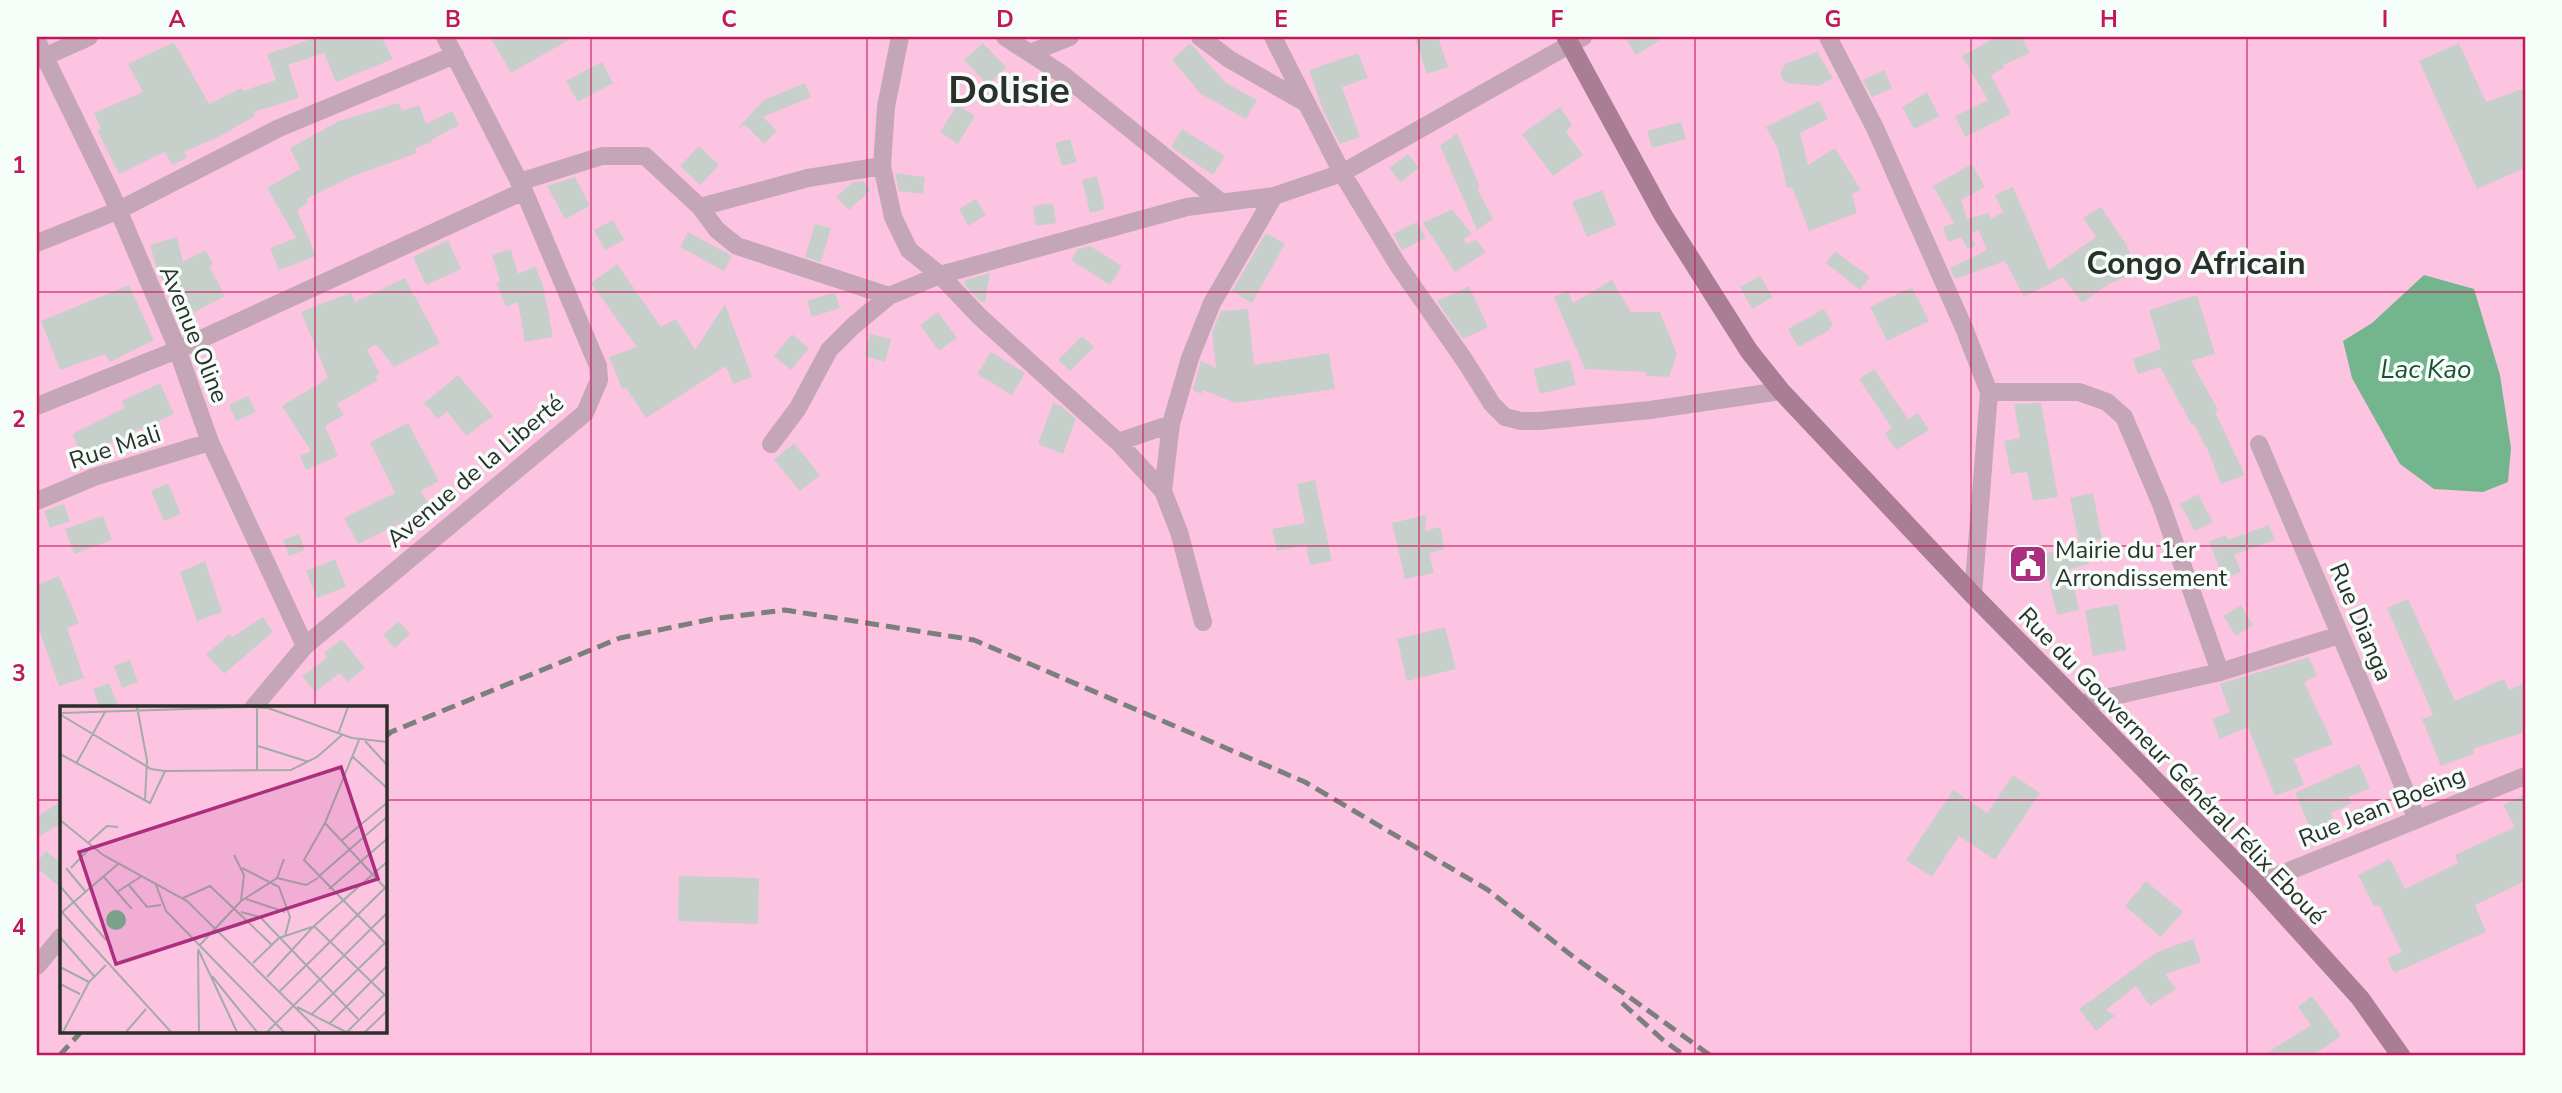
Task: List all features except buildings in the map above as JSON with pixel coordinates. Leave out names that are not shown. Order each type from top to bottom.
[{"type":"main road","name":"Rue du Gouverneur Général Félix Eboué","points":[[1573,39],[1663,215],[1749,351],[1781,391],[1973,595],[2257,884],[2360,999],[2400,1056]]},
{"type":"street","points":[[39,53],[89,37]]},
{"type":"street","name":"Avenue de la Liberté","points":[[255,706],[305,646],[584,412],[599,380],[598,366],[522,186],[445,37]]},
{"type":"street","points":[[900,37],[886,107],[881,166],[893,217],[909,250],[940,275],[980,317],[1118,442],[1163,491],[1178,532],[1203,622]]},
{"type":"street","points":[[1005,37],[1062,75],[1222,203]]},
{"type":"street","points":[[1030,53],[1070,37]]},
{"type":"street","points":[[1200,37],[1229,59],[1304,102]]},
{"type":"street","points":[[1273,37],[1342,173],[1398,265],[1492,404],[1505,417],[1521,421],[1539,421],[1650,410],[1781,391]]},
{"type":"street","points":[[1828,37],[1875,128],[1964,328],[1989,392],[1973,595]]},
{"type":"street","points":[[771,444],[798,408],[829,350],[889,296],[940,275],[1187,208],[1274,197],[1342,173],[1573,39]]},
{"type":"street","name":"Avenue Oline","points":[[39,53],[111,193],[177,350],[210,442],[305,646]]},
{"type":"street","points":[[37,243],[117,211],[279,128],[455,55]]},
{"type":"street","points":[[37,406],[177,350],[522,186],[602,156],[645,156],[700,208],[717,230],[737,246],[889,296]]},
{"type":"street","points":[[700,208],[808,178],[881,166]]},
{"type":"street","points":[[1163,491],[1171,424],[1190,358],[1212,303],[1274,197]]},
{"type":"street","points":[[1989,392],[2079,392],[2108,402],[2124,417],[2161,504],[2220,672]]},
{"type":"street","points":[[1118,442],[1171,424]]},
{"type":"street","name":"Rue Mali","points":[[37,501],[94,477],[210,442]]},
{"type":"street","name":"Rue Dianga","points":[[2259,444],[2417,820]]},
{"type":"street","points":[[2079,704],[2220,672],[2340,635]]},
{"type":"street","name":"Rue Jean Boeing","points":[[2257,884],[2525,776]]},
{"type":"street","points":[[37,966],[60,938]]},
{"type":"shaded area","points":[[37,37],[2525,37],[2525,1056],[37,1056]]},
{"type":"water","name":"Lac Kao","points":[[2424,275],[2474,289],[2500,375],[2511,448],[2508,482],[2483,492],[2434,489],[2400,464],[2352,378],[2343,341],[2372,323]]},
{"type":"railway","points":[[387,735],[620,638],[712,619],[785,610],[974,640],[1305,782],[1488,890],[1571,955],[1711,1056]]},
{"type":"railway","points":[[1622,1003],[1685,1056]]},
{"type":"railway","points":[[59,1056],[79,1034]]},
{"type":"place","name":"Mairie du 1er Arrondissement","points":[[2028,564]]},
{"type":"district","name":"Dolisie","points":[[1009,90]]},
{"type":"district","name":"Congo Africain","points":[[2196,263]]}]
